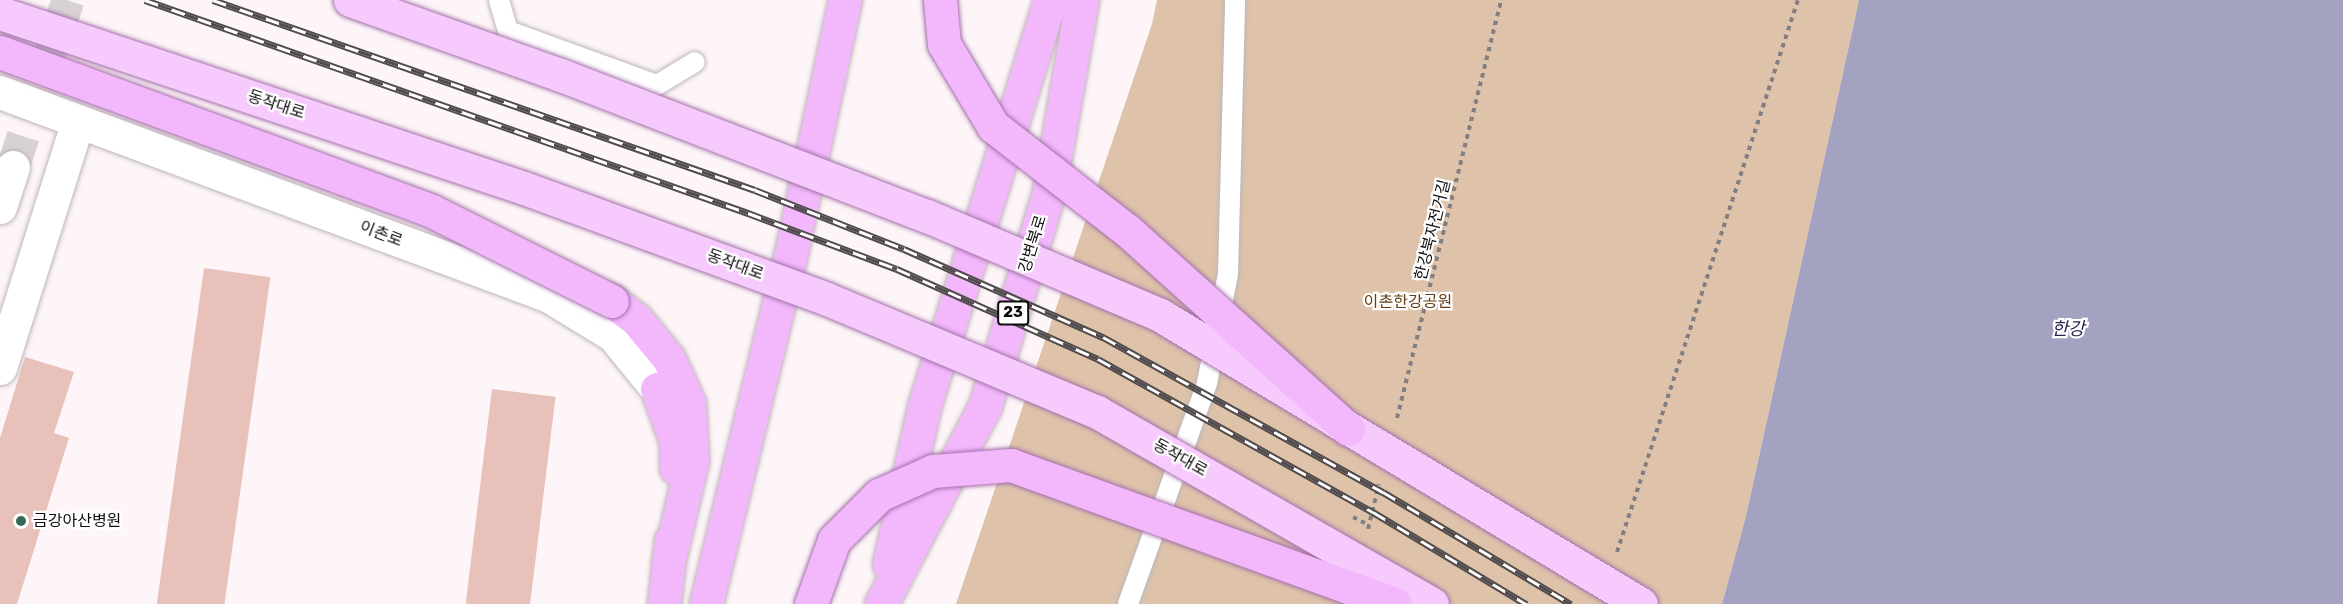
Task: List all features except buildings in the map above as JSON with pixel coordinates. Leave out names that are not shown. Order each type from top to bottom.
[{"type":"highway","points":[[706,604],[790,258],[845,0]]},
{"type":"highway","points":[[940,0],[944,44],[993,126],[1128,231],[1348,429]]},
{"type":"highway","name":"강변북로","points":[[881,604],[924,407],[1050,0]]},
{"type":"highway","name":"강변북로","points":[[881,604],[985,406],[1049,191],[1082,0]]},
{"type":"highway","points":[[0,52],[432,211],[612,301],[637,320],[669,358],[689,403],[692,461],[668,563]]},
{"type":"highway","points":[[657,389],[676,442],[676,512],[664,604]]},
{"type":"highway","points":[[811,604],[834,540],[879,495],[933,471],[1011,465],[1395,604]]},
{"type":"main road","points":[[350,0],[561,75],[938,220],[1160,315],[1641,604]]},
{"type":"main road","name":"동작대로","points":[[0,13],[524,188],[827,299],[1097,412],[1432,604]]},
{"type":"street","name":"이촌로","points":[[1,97],[78,121],[549,296],[613,335],[657,389]]},
{"type":"street","points":[[0,368],[78,121]]},
{"type":"street","points":[[0,207],[13,167]]},
{"type":"lane","points":[[500,0],[508,31],[657,85],[695,62]]},
{"type":"lane","points":[[1128,604],[1207,383],[1228,274],[1235,0]]},
{"type":"path","name":"한강북자전거길","points":[[1395,423],[1501,0]]},
{"type":"path","points":[[1615,558],[1798,0]]},
{"type":"path","points":[[1366,536],[1380,480]]},
{"type":"green space","name":"이촌한강공원","points":[[1157,0],[1859,0],[1746,516],[1722,604],[956,604],[1152,24]]},
{"type":"water","name":"한강","points":[[1859,0],[2343,0],[2343,604],[1722,604],[1746,516]]},
{"type":"tunnel","points":[[13,167],[68,0]]},
{"type":"railway","points":[[145,0],[748,213],[897,269],[1098,359],[1373,512],[1526,604]]},
{"type":"railway","points":[[213,0],[755,190],[904,249],[1103,337],[1383,492],[1571,604]]},
{"type":"place","name":"금강아산병원","points":[[21,521]]}]
